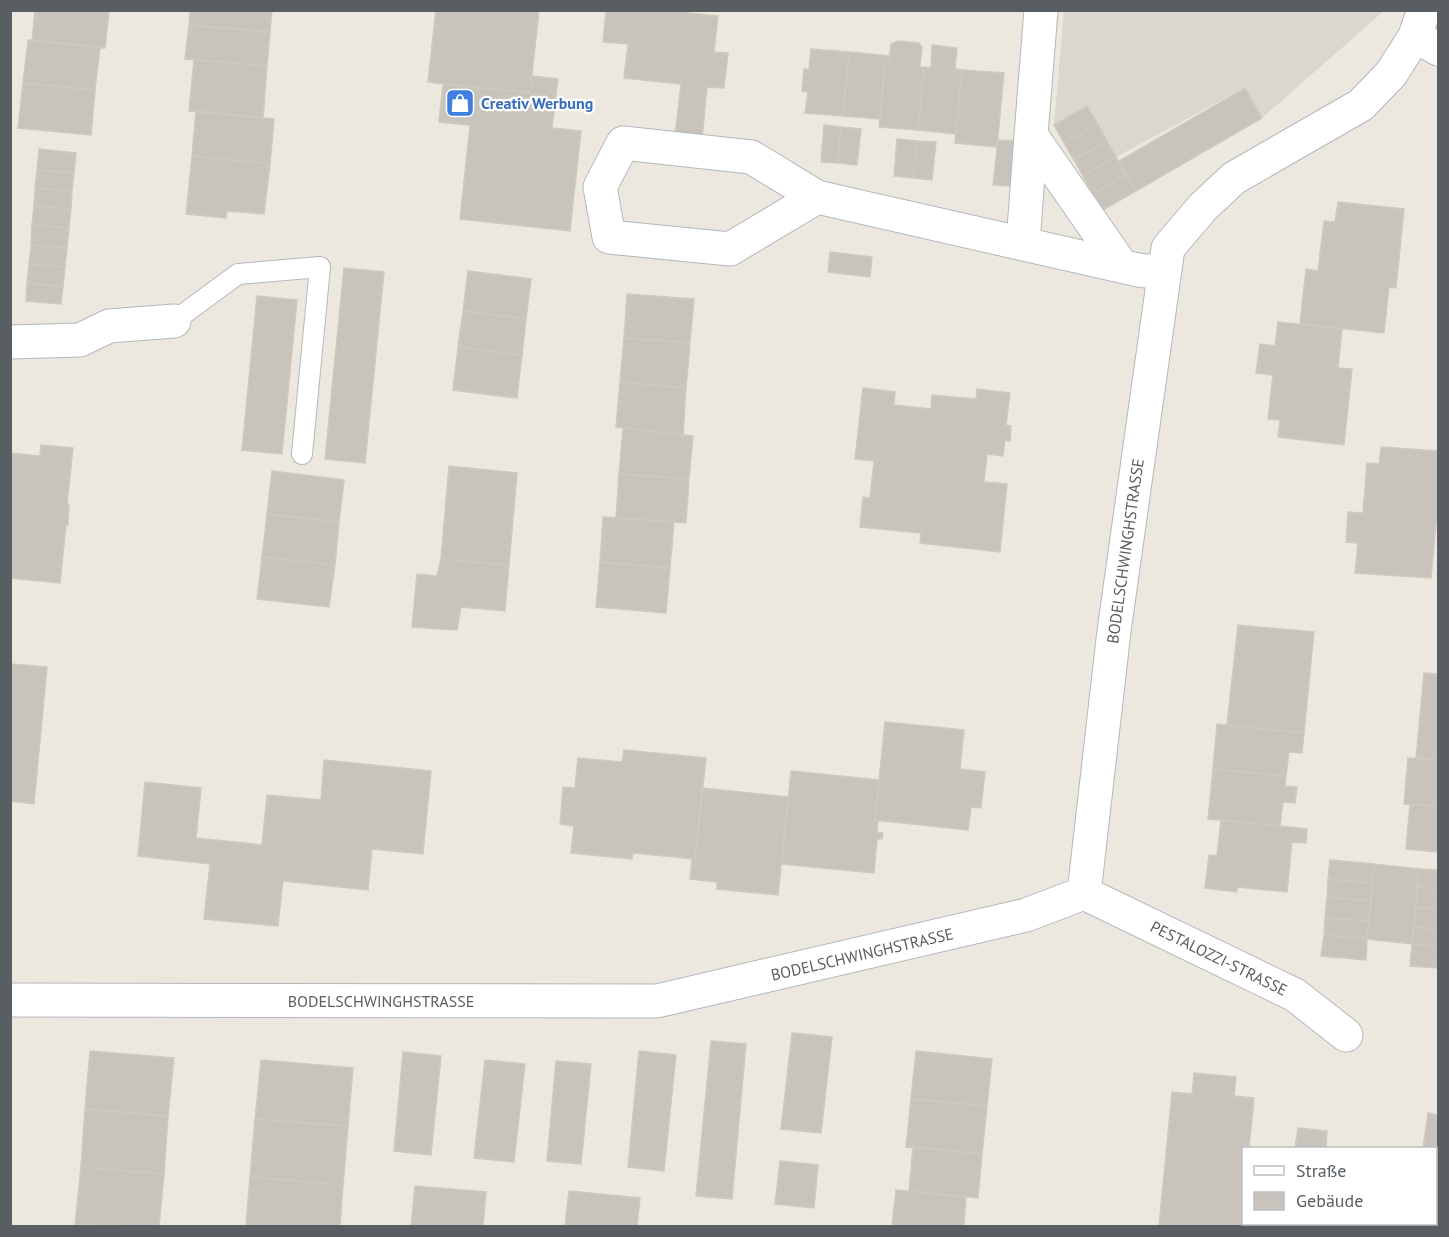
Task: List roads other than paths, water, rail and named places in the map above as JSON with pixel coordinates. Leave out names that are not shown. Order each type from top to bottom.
[{"type":"street","points":[[1023,243],[1041,10]]},
{"type":"street","name":"BODELSCHWINGHSTRASSE","points":[[10,1000],[657,1001],[1026,915],[1084,893],[1114,631],[1168,248],[1203,207],[1234,178],[1361,105],[1426,32]]},
{"type":"street","points":[[1031,135],[1121,265]]},
{"type":"street","points":[[817,197],[730,249],[609,237],[600,187],[623,143],[751,157],[817,197],[1164,273]]},
{"type":"street","points":[[10,342],[80,340],[110,326],[174,321]]},
{"type":"street","name":"PESTALOZZI-STRASSE","points":[[1084,893],[1295,995],[1346,1035]]},
{"type":"lane","points":[[174,321],[238,274],[320,267],[302,454]]},
{"type":"place","name":"Creativ Werbung","points":[[460,103]]}]
